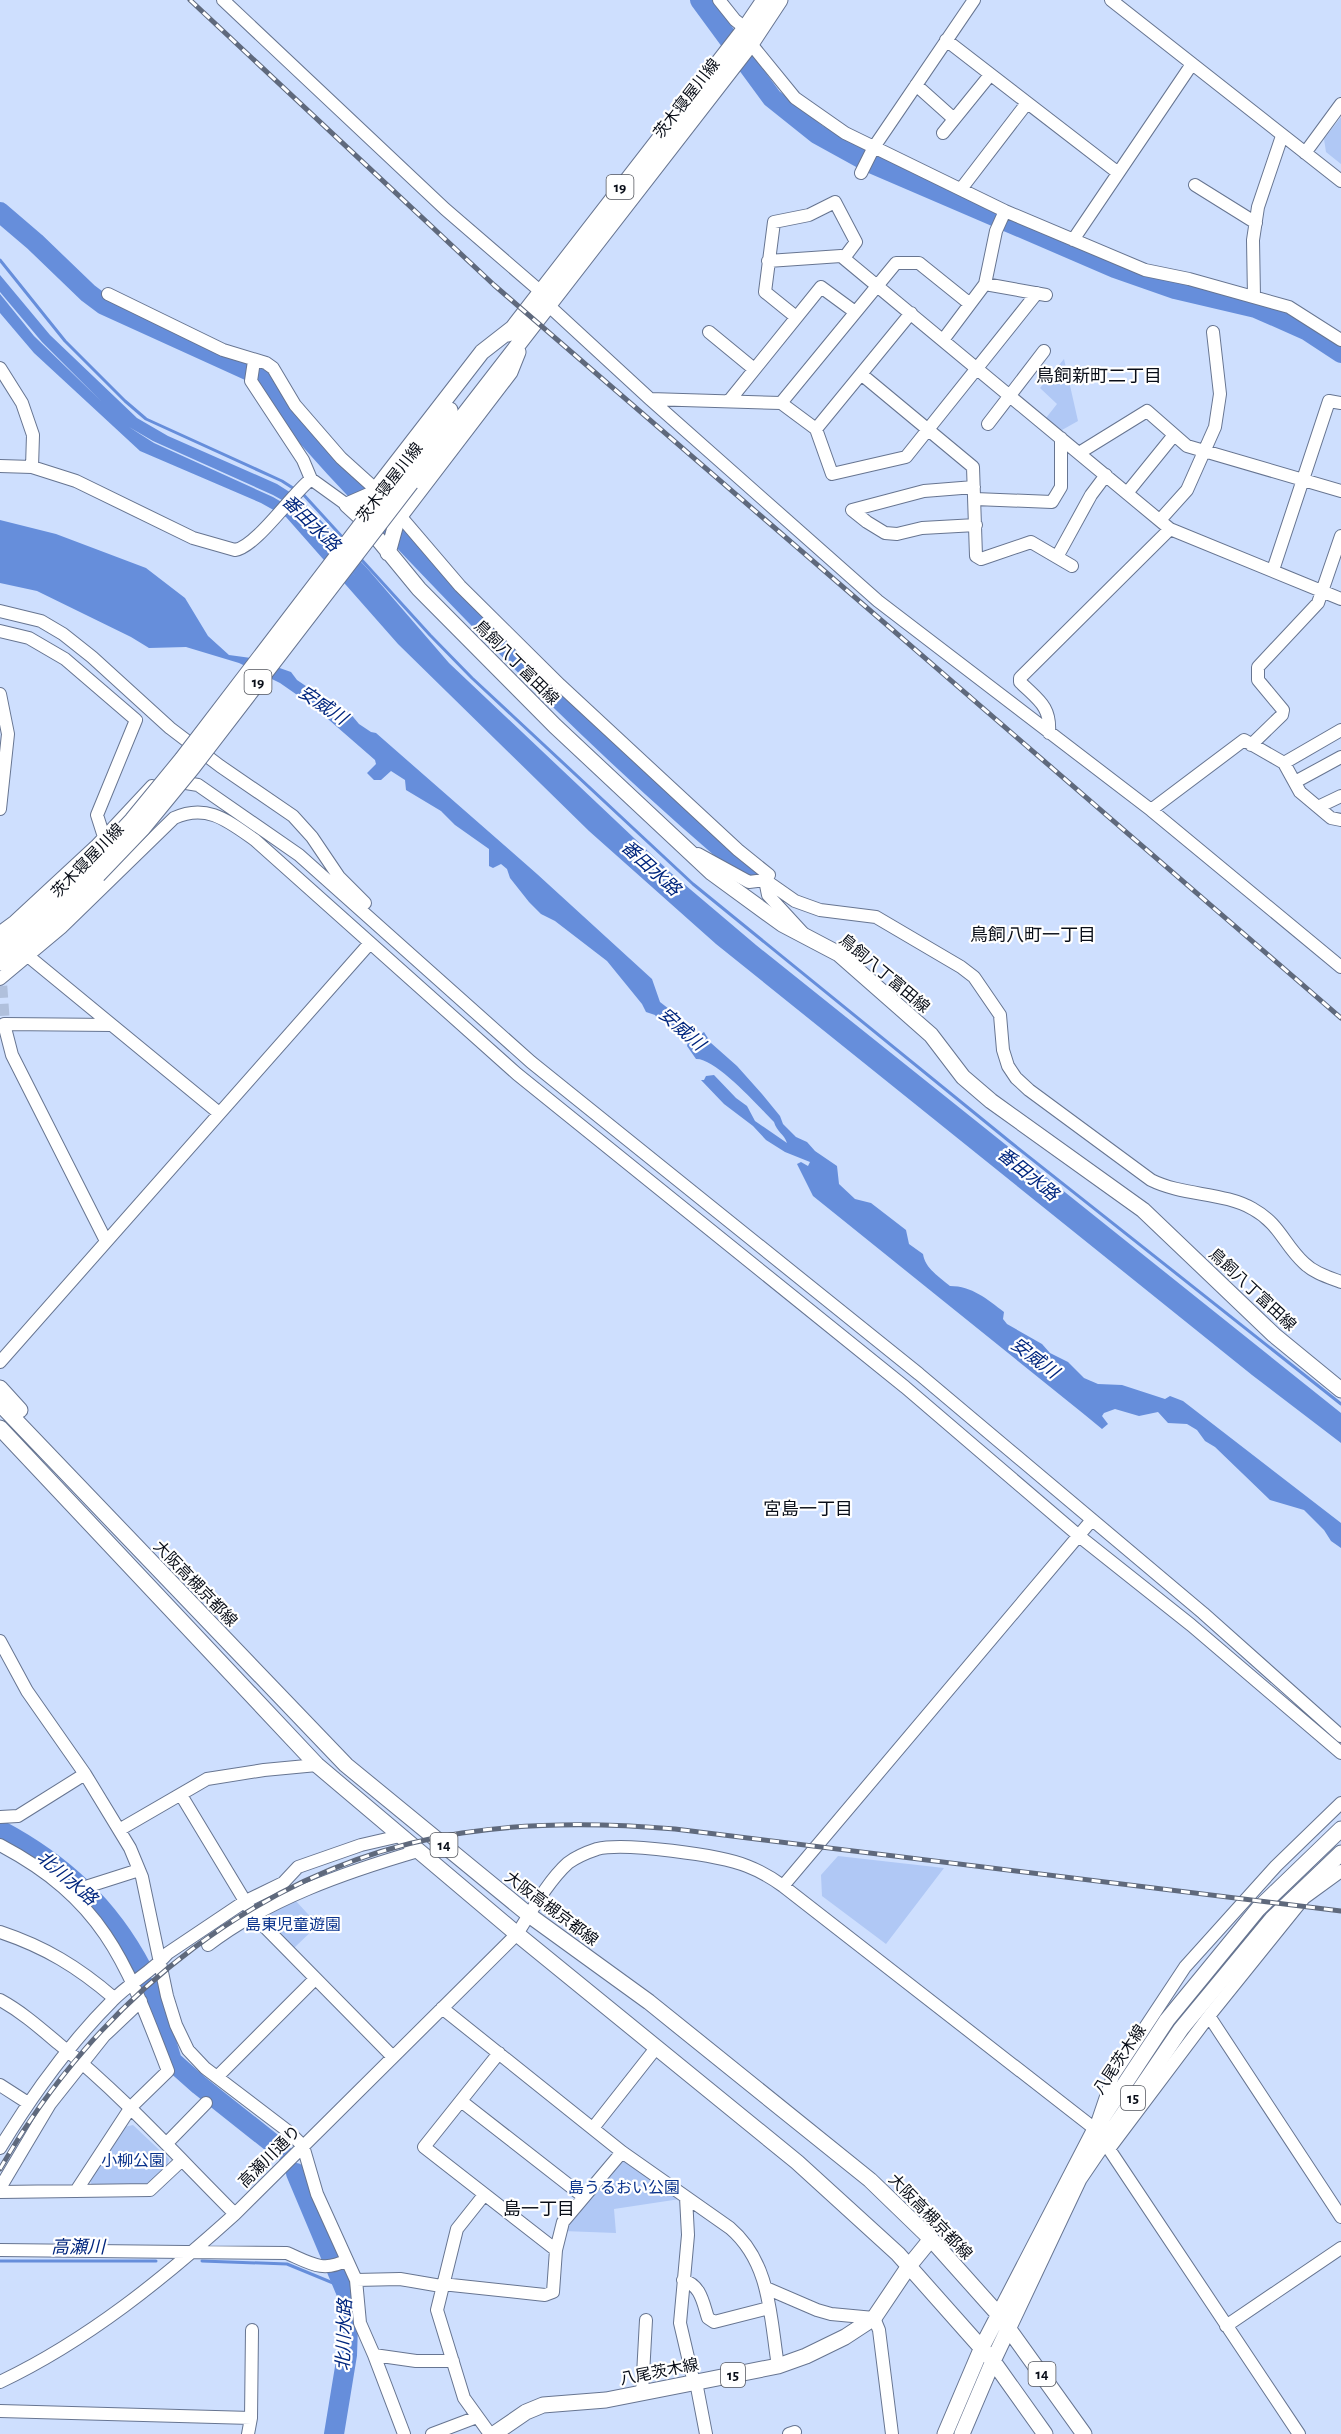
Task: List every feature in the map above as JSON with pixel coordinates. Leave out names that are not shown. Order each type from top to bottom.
[{"type":"main road","name":"茨木寝屋川線","points":[[519,331],[548,305],[741,44],[764,0]]},
{"type":"main road","name":"茨木寝屋川線","points":[[0,963],[57,916],[94,871],[132,820],[403,482],[519,331],[540,291],[741,44],[780,0]]},
{"type":"main road","points":[[349,504],[372,492],[403,482],[510,372],[519,331]]},
{"type":"main road","points":[[389,549],[399,518],[403,482]]},
{"type":"main road","name":"鳥飼八丁富田線","points":[[349,504],[389,549],[419,589],[555,726],[684,847],[721,880],[782,924],[839,954],[931,1035],[963,1077],[990,1101],[1143,1210],[1274,1335],[1341,1390]]},
{"type":"main road","name":"茨木寝屋川線","points":[[0,947],[94,871]]},
{"type":"main road","points":[[0,1388],[57,1451],[65,1471]]},
{"type":"main road","name":"大阪高槻京都線","points":[[0,1404],[346,1765],[529,1915],[649,2002],[870,2180],[931,2239],[1010,2328],[1084,2434]]},
{"type":"main road","name":"14","points":[[0,1428],[317,1765],[517,1934],[797,2162],[909,2266],[982,2347],[1045,2434]]},
{"type":"main road","points":[[0,1439],[50,1483]]},
{"type":"main road","name":"八尾茨木線","points":[[945,2434],[998,2314],[1095,2128],[1167,2020],[1258,1909],[1341,1829]]},
{"type":"main road","name":"八尾茨木線","points":[[962,2434],[993,2361],[1079,2179],[1181,2029],[1272,1919],[1341,1853]]},
{"type":"main road","points":[[1127,2125],[1146,2079]]},
{"type":"main road","points":[[1079,2179],[1109,2149]]},
{"type":"main road","name":"八尾茨木線","points":[[494,2434],[526,2412],[543,2405],[606,2400],[778,2366],[825,2347],[874,2318],[909,2266],[931,2239]]},
{"type":"street","points":[[223,0],[445,209],[540,291]]},
{"type":"street","points":[[720,0],[735,20],[741,44],[795,98],[845,133],[867,160],[961,189],[1005,211],[1145,270],[1289,307],[1341,340]]},
{"type":"street","points":[[867,160],[974,0]]},
{"type":"street","points":[[1111,0],[1341,181]]},
{"type":"street","points":[[946,40],[1117,172]]},
{"type":"street","points":[[1073,240],[1192,64]]},
{"type":"street","points":[[943,133],[990,75]]},
{"type":"street","points":[[916,85],[954,119]]},
{"type":"street","points":[[961,189],[1027,104]]},
{"type":"street","points":[[1305,153],[1341,104]]},
{"type":"street","points":[[1254,297],[1253,240],[1258,207],[1282,136]]},
{"type":"street","points":[[1195,184],[1256,223]]},
{"type":"street","points":[[796,317],[765,292],[774,222],[809,215],[835,202],[856,242],[844,258]]},
{"type":"street","points":[[943,340],[985,284],[996,231],[1005,211]]},
{"type":"street","points":[[768,261],[841,256],[1165,524],[1341,599]]},
{"type":"street","points":[[781,403],[896,263],[918,263],[970,304]]},
{"type":"street","points":[[650,399],[781,403],[816,429],[832,474],[906,457],[976,368],[1042,294],[985,284]]},
{"type":"street","points":[[729,401],[821,287],[855,312]]},
{"type":"street","points":[[108,294],[223,350],[266,363],[273,368],[295,405],[460,586],[631,752],[697,810],[738,850],[769,875],[765,880],[768,895],[807,937]]},
{"type":"street","points":[[548,305],[650,399],[878,601],[1151,810],[1341,967]]},
{"type":"street","points":[[816,429],[911,314]]},
{"type":"street","points":[[709,332],[754,369]]},
{"type":"street","points":[[1049,733],[1050,719],[1046,708],[1020,682],[1020,678],[1165,524],[1187,490],[1215,427],[1220,394],[1213,332]]},
{"type":"street","points":[[988,424],[1044,351]]},
{"type":"street","points":[[254,361],[251,381],[303,460],[311,479],[349,504]]},
{"type":"street","points":[[0,368],[22,403],[33,435],[32,467]]},
{"type":"street","points":[[861,374],[973,467],[976,556],[981,559],[1031,542],[1072,566]]},
{"type":"street","points":[[1272,570],[1329,401],[1341,403]]},
{"type":"street","points":[[1079,453],[1147,411],[1187,446],[1341,490]]},
{"type":"street","points":[[1127,493],[1174,435]]},
{"type":"street","points":[[976,525],[922,528],[897,534],[885,533],[852,510],[924,491],[974,493],[1052,502],[1061,487],[1060,438]]},
{"type":"street","points":[[0,466],[32,467],[76,481],[193,538],[235,550],[240,550],[253,541],[301,487],[311,479]]},
{"type":"street","points":[[1057,557],[1106,475]]},
{"type":"street","points":[[1251,745],[1282,715],[1283,710],[1258,680],[1258,667],[1318,603],[1341,536]]},
{"type":"street","points":[[0,611],[41,621],[63,634],[92,657],[170,728],[220,766],[293,816],[312,837],[339,877],[366,904],[368,915]]},
{"type":"street","points":[[0,632],[29,638],[65,659],[136,720],[98,815],[104,837]]},
{"type":"street","points":[[0,694],[8,734],[0,809]]},
{"type":"street","points":[[1284,763],[1341,730]]},
{"type":"street","points":[[1151,810],[1244,740],[1284,763],[1300,792],[1331,818],[1341,820]]},
{"type":"street","points":[[1295,782],[1341,757]]},
{"type":"street","points":[[162,780],[169,785],[175,803],[174,818]]},
{"type":"street","points":[[0,932],[15,922],[104,837],[151,786],[162,780],[198,785],[214,794],[299,855],[531,1062],[919,1374],[1203,1613],[1341,1736]]},
{"type":"street","points":[[1318,807],[1341,796]]},
{"type":"street","points":[[0,979],[61,928],[174,818],[189,811],[207,812],[229,821],[255,840],[518,1074],[904,1387],[1079,1536],[1191,1625],[1341,1753]]},
{"type":"street","points":[[684,847],[749,882],[765,880],[795,901],[820,910],[876,917],[961,966],[974,977],[997,1009],[1000,1016],[1003,1050],[1008,1066],[1016,1078],[1029,1090],[1151,1180],[1168,1188],[1220,1198],[1252,1208],[1280,1231],[1303,1262],[1317,1272],[1341,1282]]},
{"type":"street","points":[[0,1362],[219,1113],[375,947],[391,938]]},
{"type":"street","points":[[28,956],[219,1113]]},
{"type":"street","points":[[106,1241],[12,1055],[4,1024],[112,1024]]},
{"type":"street","points":[[783,1887],[1091,1521]]},
{"type":"street","points":[[0,1641],[27,1691],[85,1774],[119,1830],[139,1870],[176,2025],[188,2050],[205,2068],[289,2132],[303,2146],[341,2263],[356,2280],[360,2323],[375,2355],[404,2434]]},
{"type":"street","points":[[119,1830],[207,1779],[317,1765]]},
{"type":"street","points":[[0,1817],[18,1816],[85,1774]]},
{"type":"street","points":[[181,1795],[254,1916],[393,2057]]},
{"type":"street","points":[[1095,2128],[1113,2076],[1185,1968],[1276,1866],[1341,1803]]},
{"type":"street","points":[[0,2148],[28,2103],[66,2050],[114,1998],[160,1963],[168,1953],[244,1902],[283,1882],[298,1867],[361,1845],[400,1836]]},
{"type":"street","points":[[0,1845],[26,1859],[73,1892],[110,1938],[134,1983],[168,2071],[131,2107],[76,2191]]},
{"type":"street","name":"高瀬川通り","points":[[0,2382],[81,2337],[136,2299],[193,2252],[235,2214],[517,1934],[541,1896],[568,1864],[597,1849],[612,1847],[723,1859],[761,1872],[1095,2128]]},
{"type":"street","points":[[208,1945],[254,1916],[334,1879],[418,1851]]},
{"type":"street","points":[[73,1892],[139,1870]]},
{"type":"street","points":[[1299,2434],[1109,2149],[1209,2016],[1304,1898],[1341,1871]]},
{"type":"street","points":[[0,1932],[42,1947],[74,1965],[114,1998]]},
{"type":"street","points":[[218,2077],[315,1979]]},
{"type":"street","points":[[0,2000],[16,2009],[81,2062],[131,2107],[235,2214]]},
{"type":"street","points":[[141,2001],[104,2036],[81,2062],[50,2104],[0,2190],[150,2190],[182,2160]]},
{"type":"street","points":[[442,2008],[622,2152],[730,2228],[743,2240],[758,2263],[766,2288],[778,2366]]},
{"type":"street","points":[[1209,2016],[1341,2217]]},
{"type":"street","points":[[593,2128],[657,2048]]},
{"type":"street","points":[[499,2053],[424,2147],[556,2250]]},
{"type":"street","points":[[0,2085],[28,2103]]},
{"type":"street","points":[[461,2101],[584,2197]]},
{"type":"street","points":[[166,2144],[206,2103]]},
{"type":"street","points":[[356,2280],[400,2279],[545,2295],[553,2292],[556,2250],[563,2222],[622,2152]]},
{"type":"street","points":[[484,2196],[457,2229],[437,2310],[464,2398],[477,2417],[494,2434]]},
{"type":"street","points":[[686,2197],[688,2235],[680,2322],[706,2434]]},
{"type":"street","points":[[1226,2326],[1341,2248]]},
{"type":"street","points":[[0,2250],[287,2253],[319,2267],[341,2263]]},
{"type":"street","points":[[683,2280],[692,2283],[698,2289],[708,2318],[714,2322],[769,2308]]},
{"type":"street","points":[[766,2288],[831,2314],[874,2318],[879,2330],[892,2434]]},
{"type":"street","points":[[642,2393],[646,2320]]},
{"type":"street","points":[[248,2434],[251,2418],[252,2330]]},
{"type":"street","points":[[375,2355],[416,2361],[453,2361]]},
{"type":"street","points":[[0,2411],[251,2418]]},
{"type":"street","points":[[432,2434],[477,2417]]},
{"type":"green space","points":[[1341,117],[1341,164],[1326,152],[1324,139]]},
{"type":"green space","points":[[1064,359],[1078,421],[1062,430],[1046,418],[1057,404],[1040,388]]},
{"type":"green space","points":[[838,1856],[944,1868],[886,1944],[822,1896],[821,1875]]},
{"type":"green space","name":"島東児童遊園","points":[[295,1900],[318,1925],[294,1948],[269,1923],[269,1914]]},
{"type":"green space","name":"小柳公園","points":[[133,2125],[169,2159],[167,2166],[145,2186],[93,2187],[89,2179],[124,2127]]},
{"type":"green space","name":"島うるおい公園","points":[[624,2160],[680,2199],[614,2209],[616,2233],[563,2231],[616,2161]]},
{"type":"water","name":"番田水路","points":[[0,275],[50,335],[137,418],[168,436],[277,484],[299,498],[366,567],[449,663],[671,873],[756,945],[1341,1413],[1341,1443],[1252,1375],[716,944],[589,831],[398,644],[286,517],[261,503],[140,451],[34,353],[0,313],[0,294],[34,336],[101,401],[42,342],[0,292]],"holes":[[[129,427],[153,441],[291,505],[355,576],[290,507],[273,497],[154,443]]]},
{"type":"water","name":"安威川","points":[[0,520],[56,534],[146,568],[185,598],[208,636],[229,655],[251,658],[291,672],[297,680],[349,712],[359,724],[376,733],[537,874],[652,979],[660,1002],[701,1034],[704,1032],[711,1043],[737,1066],[762,1094],[780,1116],[783,1124],[796,1137],[807,1142],[815,1151],[837,1166],[839,1184],[855,1199],[871,1203],[906,1230],[909,1244],[923,1254],[927,1264],[937,1276],[950,1286],[965,1288],[985,1298],[1004,1312],[1003,1319],[1007,1324],[1042,1344],[1050,1353],[1068,1362],[1084,1378],[1098,1384],[1122,1385],[1165,1399],[1170,1396],[1183,1401],[1341,1523],[1341,1548],[1331,1541],[1324,1530],[1304,1510],[1270,1500],[1215,1447],[1205,1441],[1197,1430],[1187,1424],[1168,1423],[1158,1412],[1139,1416],[1115,1409],[1102,1416],[1108,1424],[1102,1429],[813,1196],[797,1164],[801,1162],[808,1166],[810,1162],[785,1152],[766,1140],[753,1126],[724,1104],[701,1080],[704,1080],[706,1076],[714,1075],[747,1106],[755,1121],[787,1143],[774,1122],[715,1066],[696,1059],[687,1046],[688,1041],[668,1023],[660,1022],[655,1015],[646,1012],[607,961],[555,921],[541,914],[510,878],[507,869],[501,864],[493,868],[489,866],[489,849],[455,825],[441,811],[406,790],[405,780],[391,771],[381,780],[374,780],[367,773],[376,764],[375,760],[313,706],[280,683],[239,663],[186,647],[149,648],[37,591],[0,583]]},
{"type":"waterway","points":[[700,0],[772,98],[817,134],[866,161],[1115,268],[1175,289],[1256,308],[1306,330],[1341,353]]},
{"type":"waterway","points":[[0,212],[104,305],[258,375],[303,432],[509,650],[653,788],[754,876]]},
{"type":"waterway","name":"番田水路","points":[[0,260],[65,341],[146,419],[282,481],[296,490]]},
{"type":"waterway","name":"番田水路","points":[[302,493],[344,539]]},
{"type":"waterway","name":"番田水路","points":[[360,558],[472,678],[693,884],[1009,1141],[1341,1404]]},
{"type":"waterway","name":"北川水路","points":[[0,1830],[44,1857],[82,1888],[115,1925],[142,1969]]},
{"type":"waterway","name":"北川水路","points":[[150,1988],[172,2061],[281,2150]]},
{"type":"waterway","name":"北川水路","points":[[296,2173],[349,2299],[347,2355],[334,2434]]},
{"type":"waterway","name":"高瀬川","points":[[0,2261],[156,2261]]},
{"type":"waterway","name":"高瀬川","points":[[202,2261],[287,2264],[345,2288]]},
{"type":"tunnel","points":[[0,968],[4,1024]]},
{"type":"railway","points":[[190,0],[494,285],[1341,1018]]},
{"type":"railway","points":[[0,2169],[40,2107],[85,2049],[137,1995],[194,1948],[255,1907],[320,1874],[390,1849],[462,1833],[515,1827],[568,1825],[675,1829],[1341,1911]]},
{"type":"district","name":"鳥飼新町二丁目","points":[[1099,376]]},
{"type":"district","name":"鳥飼八町一丁目","points":[[1033,935]]},
{"type":"district","name":"宮島一丁目","points":[[808,1509]]},
{"type":"district","name":"島一丁目","points":[[539,2209]]}]
